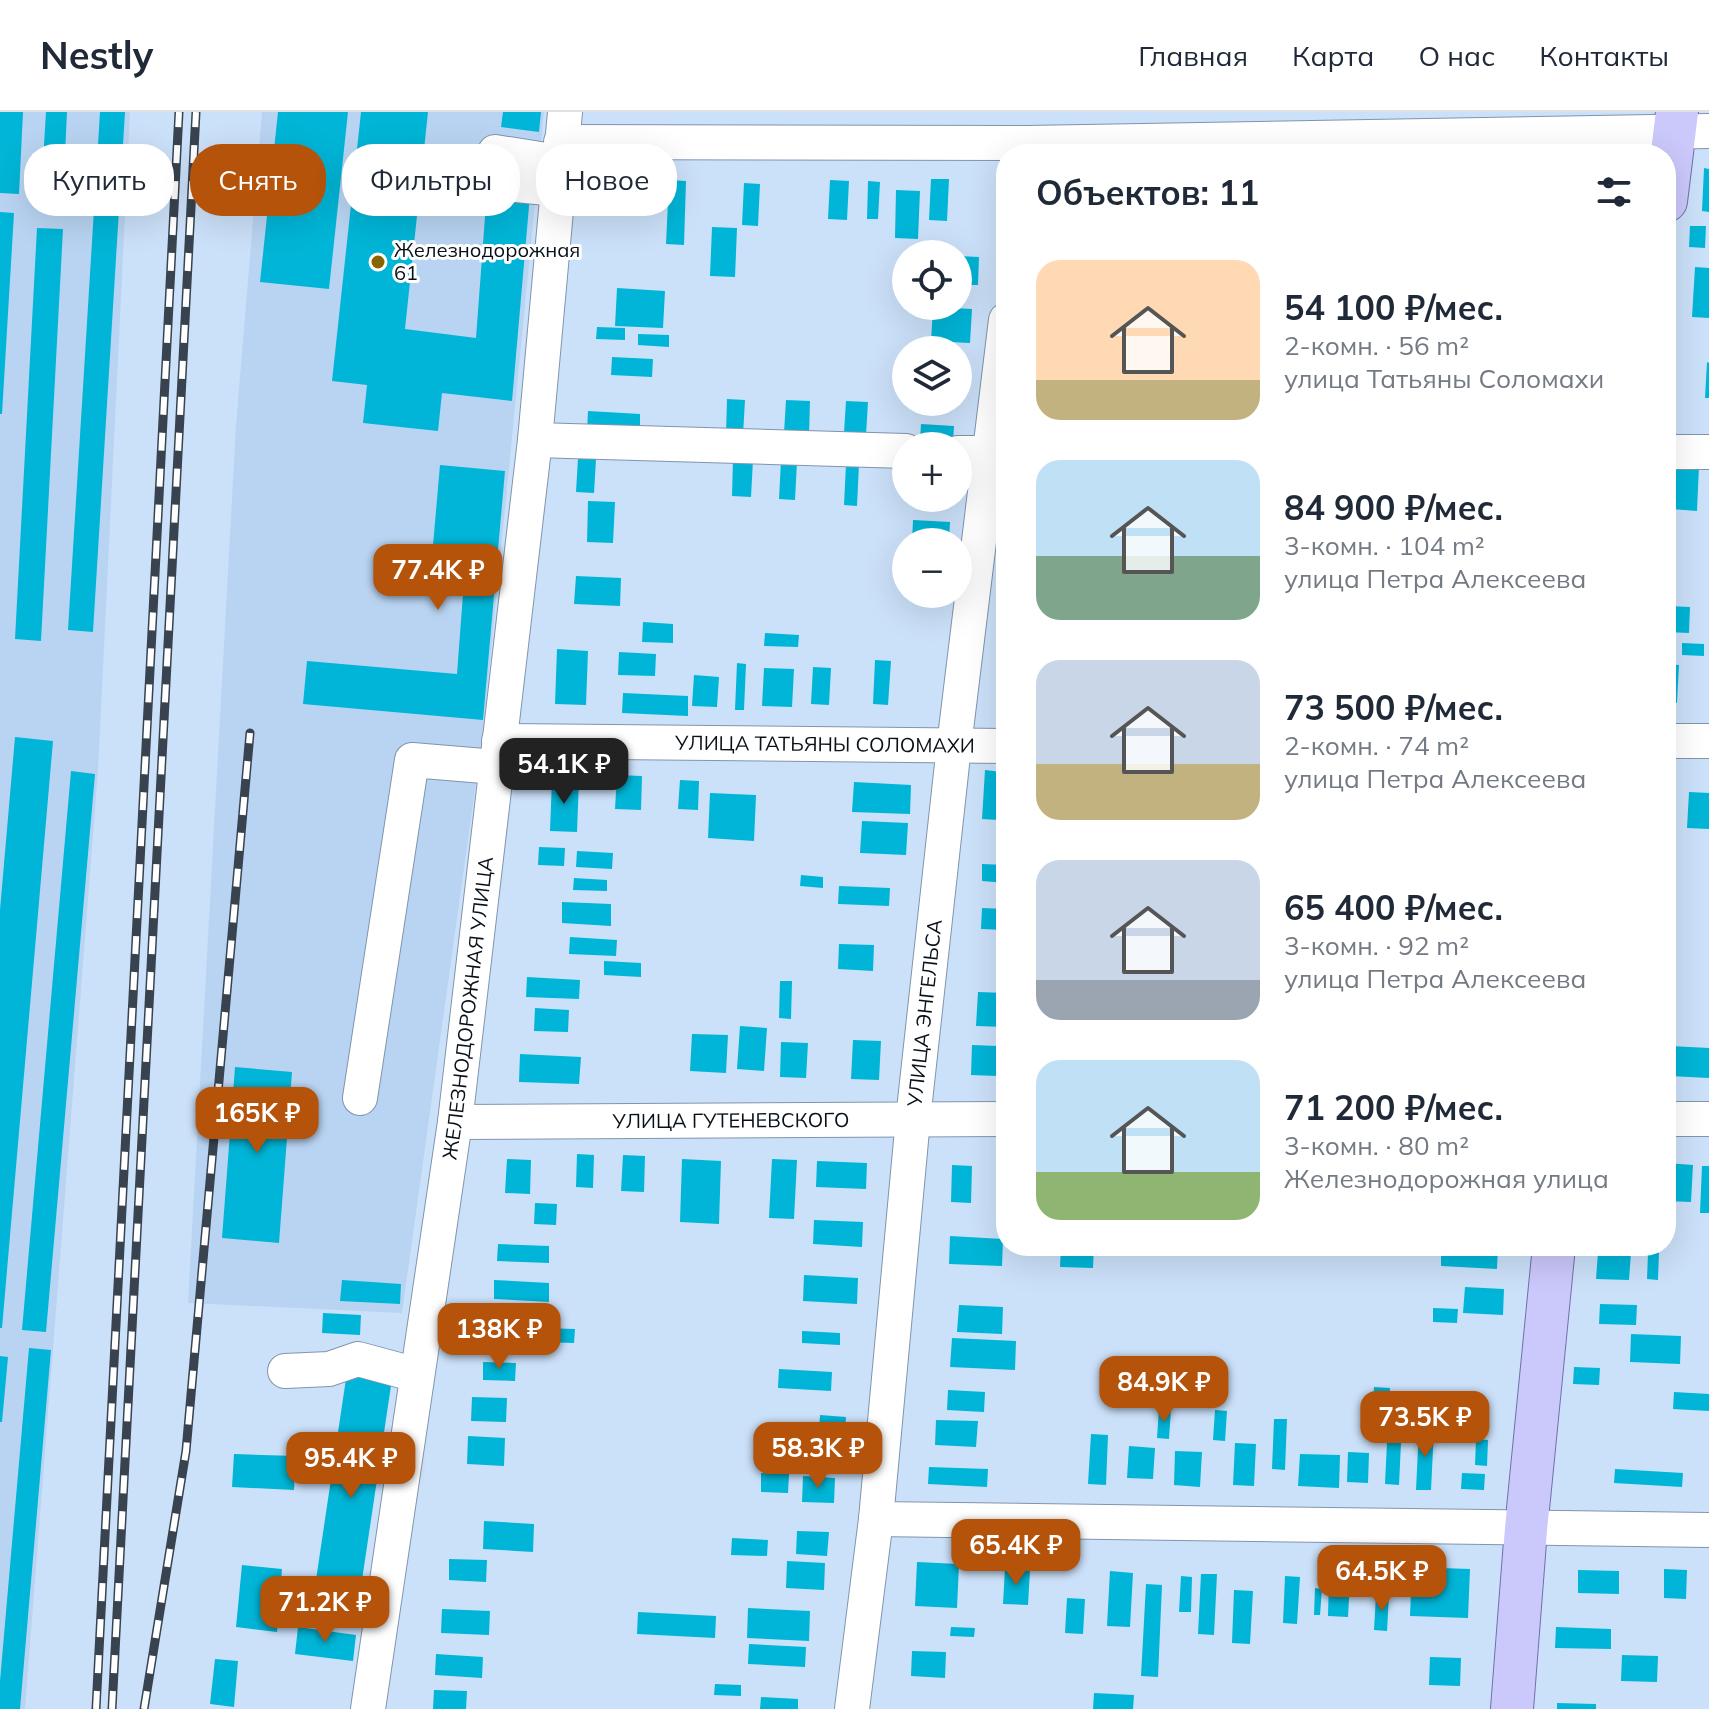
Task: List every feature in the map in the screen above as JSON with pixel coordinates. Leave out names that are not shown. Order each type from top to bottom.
[{"type":"main road","points":[[1676,165],[1687,125]]},
{"type":"main road","points":[[1512,1709],[1553,1256]]},
{"type":"street","points":[[677,147],[1028,136],[1687,125]]},
{"type":"street","name":"ЖЕЛЕЗНОДОРОЖНАЯ УЛИЦА","points":[[368,1709],[455,1122],[535,440],[554,216]]},
{"type":"street","name":"УЛИЦА ЭНГЕЛЬСА","points":[[852,1709],[876,1519],[913,1119],[985,453],[996,383]]},
{"type":"street","points":[[535,440],[892,451]]},
{"type":"street","points":[[1676,452],[1709,452]]},
{"type":"street","points":[[1676,741],[1709,741]]},
{"type":"street","name":"УЛИЦА ТАТЬЯНЫ СОЛОМАХИ","points":[[360,1098],[412,760],[498,754],[996,746]]},
{"type":"street","name":"УЛИЦА ГУТЕНЕВСКОГО","points":[[455,1122],[996,1119]]},
{"type":"street","points":[[1676,1119],[1709,1119]]},
{"type":"street","points":[[285,1371],[329,1369],[358,1359],[417,1375]]},
{"type":"street","points":[[876,1519],[1709,1530]]},
{"type":"shaded area","points":[[0,112],[130,112],[128,144],[24,144],[24,216],[125,216],[98,771],[25,1709],[0,1709]]},
{"type":"shaded area","points":[[262,112],[544,112],[541,144],[536,144],[536,193],[483,732],[402,1313],[188,1303],[236,425],[253,216],[326,216],[326,144],[259,144]]},
{"type":"building","points":[[0,112],[23,112],[19,194],[0,193]]},
{"type":"building","points":[[46,112],[67,112],[65,144],[44,144]]},
{"type":"building","points":[[100,112],[125,112],[123,144],[98,144]]},
{"type":"building","points":[[278,112],[348,112],[345,144],[342,144],[329,289],[260,282],[267,216],[326,216],[326,144],[275,144]]},
{"type":"building","name":"Железнодорожная 61","points":[[361,112],[428,112],[425,144],[358,144]]},
{"type":"building","points":[[503,112],[541,112],[539,132],[501,127]]},
{"type":"building","points":[[1704,168],[1709,169],[1709,212],[1702,211]]},
{"type":"building","points":[[931,179],[949,179],[947,221],[929,220]]},
{"type":"building","points":[[677,180],[686,181],[684,245],[666,244],[667,216],[677,216]]},
{"type":"building","points":[[830,180],[849,181],[847,220],[828,219]]},
{"type":"building","points":[[868,181],[880,182],[878,219],[867,219]]},
{"type":"building","points":[[744,183],[760,184],[758,226],[742,225]]},
{"type":"building","points":[[896,190],[920,191],[918,239],[895,238]]},
{"type":"building","name":"Железнодорожная 61","points":[[520,194],[530,195],[512,401],[442,393],[438,431],[363,423],[367,385],[332,381],[350,216],[417,216],[405,329],[476,338],[485,216],[520,216]]},
{"type":"building","points":[[0,212],[14,213],[2,414],[0,414]]},
{"type":"building","points":[[94,216],[119,216],[93,632],[68,630]]},
{"type":"building","points":[[1690,226],[1706,226],[1705,248],[1689,247]]},
{"type":"building","points":[[712,227],[737,228],[735,277],[710,276]]},
{"type":"building","points":[[37,228],[63,229],[41,641],[15,639]]},
{"type":"building","points":[[972,257],[979,257],[978,285],[972,285]]},
{"type":"building","points":[[1695,267],[1709,268],[1709,318],[1692,317]]},
{"type":"building","points":[[617,288],[665,291],[663,328],[615,326]]},
{"type":"building","points":[[932,320],[971,320],[970,336],[931,336]]},
{"type":"building","points":[[597,327],[625,328],[625,340],[596,339]]},
{"type":"building","points":[[638,334],[669,335],[669,347],[638,345]]},
{"type":"building","points":[[612,357],[653,359],[652,377],[611,375]]},
{"type":"building","points":[[1707,362],[1709,398],[1705,398]]},
{"type":"building","points":[[727,399],[745,400],[743,435],[726,434]]},
{"type":"building","points":[[786,400],[810,401],[809,435],[784,433]]},
{"type":"building","points":[[846,401],[868,402],[866,435],[844,433]]},
{"type":"building","points":[[588,411],[640,414],[640,434],[587,432]]},
{"type":"building","points":[[921,424],[954,426],[954,432],[920,432]]},
{"type":"building","points":[[578,458],[596,459],[594,493],[576,492]]},
{"type":"building","points":[[733,459],[753,460],[751,497],[732,496]]},
{"type":"building","points":[[781,461],[797,462],[795,500],[779,499]]},
{"type":"building","points":[[846,464],[859,464],[857,506],[844,505]]},
{"type":"building","points":[[440,465],[505,471],[483,720],[303,704],[307,661],[457,674],[463,594],[429,591]]},
{"type":"building","points":[[1676,465],[1699,466],[1697,511],[1676,509]]},
{"type":"building","points":[[588,501],[615,502],[613,543],[587,542]]},
{"type":"building","points":[[913,520],[950,522],[950,528],[913,528]]},
{"type":"building","points":[[576,576],[621,578],[620,606],[574,604]]},
{"type":"building","points":[[1676,606],[1690,607],[1689,633],[1676,632]]},
{"type":"building","points":[[643,622],[673,624],[673,643],[642,642]]},
{"type":"building","points":[[765,633],[799,635],[798,647],[764,646]]},
{"type":"building","points":[[1682,643],[1704,644],[1704,656],[1682,655]]},
{"type":"building","points":[[557,649],[588,651],[586,705],[555,704]]},
{"type":"building","points":[[619,652],[656,654],[655,676],[618,675]]},
{"type":"building","points":[[875,660],[891,661],[888,705],[873,704]]},
{"type":"building","points":[[737,663],[746,664],[744,710],[735,710]]},
{"type":"building","points":[[1676,665],[1679,665],[1676,703]]},
{"type":"building","points":[[813,667],[831,668],[829,705],[811,704]]},
{"type":"building","points":[[764,668],[794,669],[792,707],[762,706]]},
{"type":"building","points":[[694,675],[719,677],[717,707],[692,706]]},
{"type":"building","points":[[623,693],[688,696],[688,716],[622,713]]},
{"type":"building","points":[[15,737],[53,741],[0,1328],[0,910]]},
{"type":"building","points":[[985,770],[996,771],[996,820],[982,819]]},
{"type":"building","points":[[71,771],[95,774],[46,1332],[22,1330]]},
{"type":"building","points":[[617,775],[642,776],[641,810],[615,809]]},
{"type":"building","points":[[552,779],[579,780],[577,832],[550,831]]},
{"type":"building","points":[[680,780],[699,781],[698,810],[678,809]]},
{"type":"building","points":[[854,782],[911,785],[910,814],[852,812]]},
{"type":"building","points":[[1689,792],[1709,793],[1709,829],[1687,828]]},
{"type":"building","points":[[710,793],[756,795],[754,841],[708,838]]},
{"type":"building","points":[[862,821],[908,823],[906,855],[860,853]]},
{"type":"building","points":[[539,847],[565,848],[564,866],[538,865]]},
{"type":"building","points":[[577,851],[613,853],[612,869],[576,867]]},
{"type":"building","points":[[982,864],[996,865],[996,882],[982,881]]},
{"type":"building","points":[[801,875],[823,877],[823,888],[800,886]]},
{"type":"building","points":[[574,878],[607,880],[607,891],[573,890]]},
{"type":"building","points":[[839,886],[890,888],[889,906],[838,904]]},
{"type":"building","points":[[562,902],[611,904],[611,926],[562,923]]},
{"type":"building","points":[[982,908],[996,909],[996,930],[981,929]]},
{"type":"building","points":[[570,937],[617,940],[616,956],[569,954]]},
{"type":"building","points":[[839,944],[874,945],[873,971],[838,969]]},
{"type":"building","points":[[604,961],[641,963],[641,977],[604,975]]},
{"type":"building","points":[[527,977],[580,980],[579,999],[526,997]]},
{"type":"building","points":[[780,981],[792,981],[791,1019],[779,1018]]},
{"type":"building","points":[[978,992],[996,993],[996,1027],[976,1026]]},
{"type":"building","points":[[535,1008],[569,1010],[568,1032],[534,1031]]},
{"type":"building","points":[[740,1026],[767,1028],[764,1071],[737,1069]]},
{"type":"building","points":[[692,1034],[728,1035],[726,1073],[690,1071]]},
{"type":"building","points":[[853,1040],[881,1041],[879,1080],[851,1079]]},
{"type":"building","points":[[781,1042],[808,1043],[806,1078],[780,1077]]},
{"type":"building","points":[[972,1045],[996,1046],[996,1076],[971,1075]]},
{"type":"building","points":[[1676,1046],[1709,1048],[1709,1078],[1676,1076]]},
{"type":"building","points":[[520,1054],[581,1057],[579,1084],[519,1082]]},
{"type":"building","points":[[235,1067],[292,1072],[279,1243],[222,1238]]},
{"type":"building","points":[[577,1154],[594,1155],[593,1188],[576,1187]]},
{"type":"building","points":[[623,1155],[645,1156],[644,1192],[621,1191]]},
{"type":"building","points":[[507,1159],[531,1160],[530,1194],[505,1193]]},
{"type":"building","points":[[682,1159],[721,1161],[719,1224],[680,1222]]},
{"type":"building","points":[[772,1159],[797,1160],[794,1219],[769,1218]]},
{"type":"building","points":[[817,1161],[867,1163],[866,1189],[816,1187]]},
{"type":"building","points":[[1676,1164],[1693,1165],[1691,1202],[1676,1201]]},
{"type":"building","points":[[952,1165],[972,1166],[971,1203],[951,1202]]},
{"type":"building","points":[[1702,1166],[1709,1166],[1709,1213],[1700,1213]]},
{"type":"building","points":[[535,1203],[557,1204],[556,1225],[534,1224]]},
{"type":"building","points":[[814,1220],[863,1222],[862,1247],[813,1244]]},
{"type":"building","points":[[950,1236],[996,1239],[996,1256],[1002,1256],[1002,1266],[949,1264]]},
{"type":"building","points":[[498,1244],[549,1246],[549,1263],[497,1261]]},
{"type":"building","points":[[1061,1256],[1094,1256],[1093,1268],[1060,1267]]},
{"type":"building","points":[[1441,1256],[1498,1256],[1497,1269],[1441,1266]]},
{"type":"building","points":[[1598,1256],[1631,1256],[1629,1280],[1596,1279]]},
{"type":"building","points":[[1648,1256],[1659,1256],[1658,1280],[1647,1279]]},
{"type":"building","points":[[804,1275],[858,1278],[857,1304],[803,1301]]},
{"type":"building","points":[[342,1280],[401,1284],[400,1304],[340,1301]]},
{"type":"building","points":[[494,1280],[549,1283],[549,1302],[494,1299]]},
{"type":"building","points":[[1465,1287],[1504,1289],[1503,1315],[1463,1313]]},
{"type":"building","points":[[1600,1304],[1637,1305],[1636,1325],[1599,1324]]},
{"type":"building","points":[[959,1305],[1003,1307],[1002,1334],[957,1332]]},
{"type":"building","points":[[1433,1308],[1458,1309],[1457,1323],[1433,1322]]},
{"type":"building","points":[[323,1313],[361,1315],[360,1335],[322,1333]]},
{"type":"building","points":[[481,1322],[519,1324],[517,1353],[479,1351]]},
{"type":"building","points":[[542,1328],[575,1329],[574,1343],[542,1342]]},
{"type":"building","points":[[802,1331],[840,1333],[840,1345],[802,1343]]},
{"type":"building","points":[[1631,1334],[1681,1336],[1680,1364],[1630,1362]]},
{"type":"building","points":[[952,1338],[1016,1341],[1015,1370],[950,1367]]},
{"type":"building","points":[[29,1348],[51,1350],[20,1709],[0,1709],[0,1681]]},
{"type":"building","points":[[0,1356],[8,1357],[2,1422],[0,1422]]},
{"type":"building","points":[[483,1362],[516,1363],[515,1381],[483,1380]]},
{"type":"building","points":[[1574,1367],[1600,1368],[1599,1385],[1573,1384]]},
{"type":"building","points":[[779,1369],[832,1372],[831,1391],[778,1388]]},
{"type":"building","points":[[347,1372],[392,1379],[355,1627],[310,1620]]},
{"type":"building","points":[[1374,1387],[1390,1388],[1388,1422],[1372,1422]]},
{"type":"building","points":[[948,1390],[985,1392],[984,1412],[947,1410]]},
{"type":"building","points":[[1674,1392],[1709,1394],[1709,1411],[1673,1409]]},
{"type":"building","points":[[1433,1394],[1454,1395],[1454,1411],[1432,1409]]},
{"type":"building","points":[[472,1397],[507,1398],[506,1422],[471,1421]]},
{"type":"building","points":[[1159,1408],[1171,1409],[1169,1439],[1157,1438]]},
{"type":"building","points":[[1215,1410],[1227,1411],[1225,1441],[1213,1440]]},
{"type":"building","points":[[820,1415],[846,1417],[845,1432],[819,1430]]},
{"type":"building","points":[[1274,1419],[1287,1419],[1285,1470],[1272,1469]]},
{"type":"building","points":[[936,1420],[978,1421],[976,1447],[935,1445]]},
{"type":"building","points":[[1419,1428],[1434,1429],[1431,1490],[1416,1490]]},
{"type":"building","points":[[1091,1434],[1108,1435],[1106,1485],[1088,1484]]},
{"type":"building","points":[[468,1436],[505,1438],[504,1466],[467,1464]]},
{"type":"building","points":[[1476,1439],[1488,1440],[1487,1466],[1475,1465]]},
{"type":"building","points":[[1387,1442],[1401,1443],[1399,1485],[1385,1484]]},
{"type":"building","points":[[1235,1443],[1256,1444],[1254,1486],[1233,1485]]},
{"type":"building","points":[[799,1445],[838,1447],[836,1472],[798,1470]]},
{"type":"building","points":[[1129,1446],[1155,1448],[1153,1479],[1127,1478]]},
{"type":"building","points":[[1175,1451],[1202,1452],[1200,1487],[1174,1485]]},
{"type":"building","points":[[1348,1452],[1369,1453],[1368,1483],[1347,1482]]},
{"type":"building","points":[[234,1454],[296,1456],[294,1490],[232,1487]]},
{"type":"building","points":[[1300,1454],[1340,1455],[1339,1488],[1298,1486]]},
{"type":"building","points":[[929,1467],[988,1469],[987,1487],[928,1484]]},
{"type":"building","points":[[1615,1469],[1683,1473],[1682,1487],[1614,1483]]},
{"type":"building","points":[[761,1473],[789,1474],[788,1493],[761,1492]]},
{"type":"building","points":[[1462,1473],[1485,1474],[1484,1490],[1461,1489]]},
{"type":"building","points":[[803,1476],[835,1478],[834,1503],[802,1502]]},
{"type":"building","points":[[484,1521],[534,1524],[533,1552],[483,1549]]},
{"type":"building","points":[[797,1531],[829,1532],[827,1556],[796,1554]]},
{"type":"building","points":[[732,1538],[768,1540],[767,1556],[731,1555]]},
{"type":"building","points":[[449,1559],[487,1560],[486,1582],[449,1580]]},
{"type":"building","points":[[787,1561],[825,1563],[824,1590],[786,1588]]},
{"type":"building","points":[[917,1562],[959,1564],[957,1608],[915,1606]]},
{"type":"building","points":[[242,1565],[282,1569],[277,1632],[236,1627]]},
{"type":"building","points":[[1412,1567],[1470,1569],[1468,1618],[1410,1616]]},
{"type":"building","points":[[1005,1568],[1030,1570],[1028,1605],[1003,1604]]},
{"type":"building","points":[[1664,1569],[1687,1570],[1686,1599],[1664,1598]]},
{"type":"building","points":[[1578,1570],[1619,1571],[1619,1594],[1578,1593]]},
{"type":"building","points":[[1110,1571],[1133,1573],[1130,1627],[1107,1626]]},
{"type":"building","points":[[1201,1574],[1217,1574],[1214,1635],[1198,1634]]},
{"type":"building","points":[[1181,1576],[1192,1577],[1191,1612],[1179,1612]]},
{"type":"building","points":[[1285,1576],[1300,1577],[1297,1624],[1283,1623]]},
{"type":"building","points":[[1329,1579],[1350,1580],[1348,1617],[1328,1616]]},
{"type":"building","points":[[1146,1584],[1162,1585],[1158,1677],[1141,1676]]},
{"type":"building","points":[[1315,1588],[1322,1589],[1320,1615],[1314,1615]]},
{"type":"building","points":[[1234,1590],[1253,1591],[1250,1644],[1232,1643]]},
{"type":"building","points":[[1376,1595],[1389,1595],[1387,1631],[1374,1630]]},
{"type":"building","points":[[1067,1598],[1085,1599],[1083,1634],[1065,1633]]},
{"type":"building","points":[[748,1608],[810,1611],[809,1641],[747,1638]]},
{"type":"building","points":[[442,1609],[490,1611],[489,1635],[441,1633]]},
{"type":"building","points":[[638,1612],[716,1616],[715,1638],[637,1634]]},
{"type":"building","points":[[298,1627],[356,1635],[353,1661],[295,1654]]},
{"type":"building","points":[[951,1627],[975,1628],[974,1637],[950,1636]]},
{"type":"building","points":[[1556,1627],[1611,1629],[1611,1649],[1555,1648]]},
{"type":"building","points":[[749,1644],[806,1647],[805,1667],[748,1664]]},
{"type":"building","points":[[912,1651],[946,1652],[945,1678],[911,1676]]},
{"type":"building","points":[[436,1654],[483,1657],[482,1678],[435,1675]]},
{"type":"building","points":[[1622,1655],[1658,1656],[1657,1682],[1621,1681]]},
{"type":"building","points":[[1430,1657],[1461,1658],[1460,1686],[1429,1685]]},
{"type":"building","points":[[215,1659],[238,1661],[234,1707],[210,1704]]},
{"type":"building","points":[[715,1684],[741,1685],[741,1696],[714,1695]]},
{"type":"building","points":[[434,1690],[467,1691],[466,1709],[433,1709]]},
{"type":"building","points":[[1094,1693],[1134,1695],[1133,1709],[1093,1709]]},
{"type":"building","points":[[761,1697],[798,1699],[798,1709],[760,1709]]},
{"type":"building","points":[[1557,1703],[1596,1704],[1596,1709],[1557,1709]]},
{"type":"railway","points":[[96,1709],[179,112]]},
{"type":"railway","points":[[112,1709],[196,112]]},
{"type":"railway","points":[[144,1709],[186,1451],[250,733]]},
{"type":"place","name":"Железнодорожная 61","points":[[378,262]]}]
